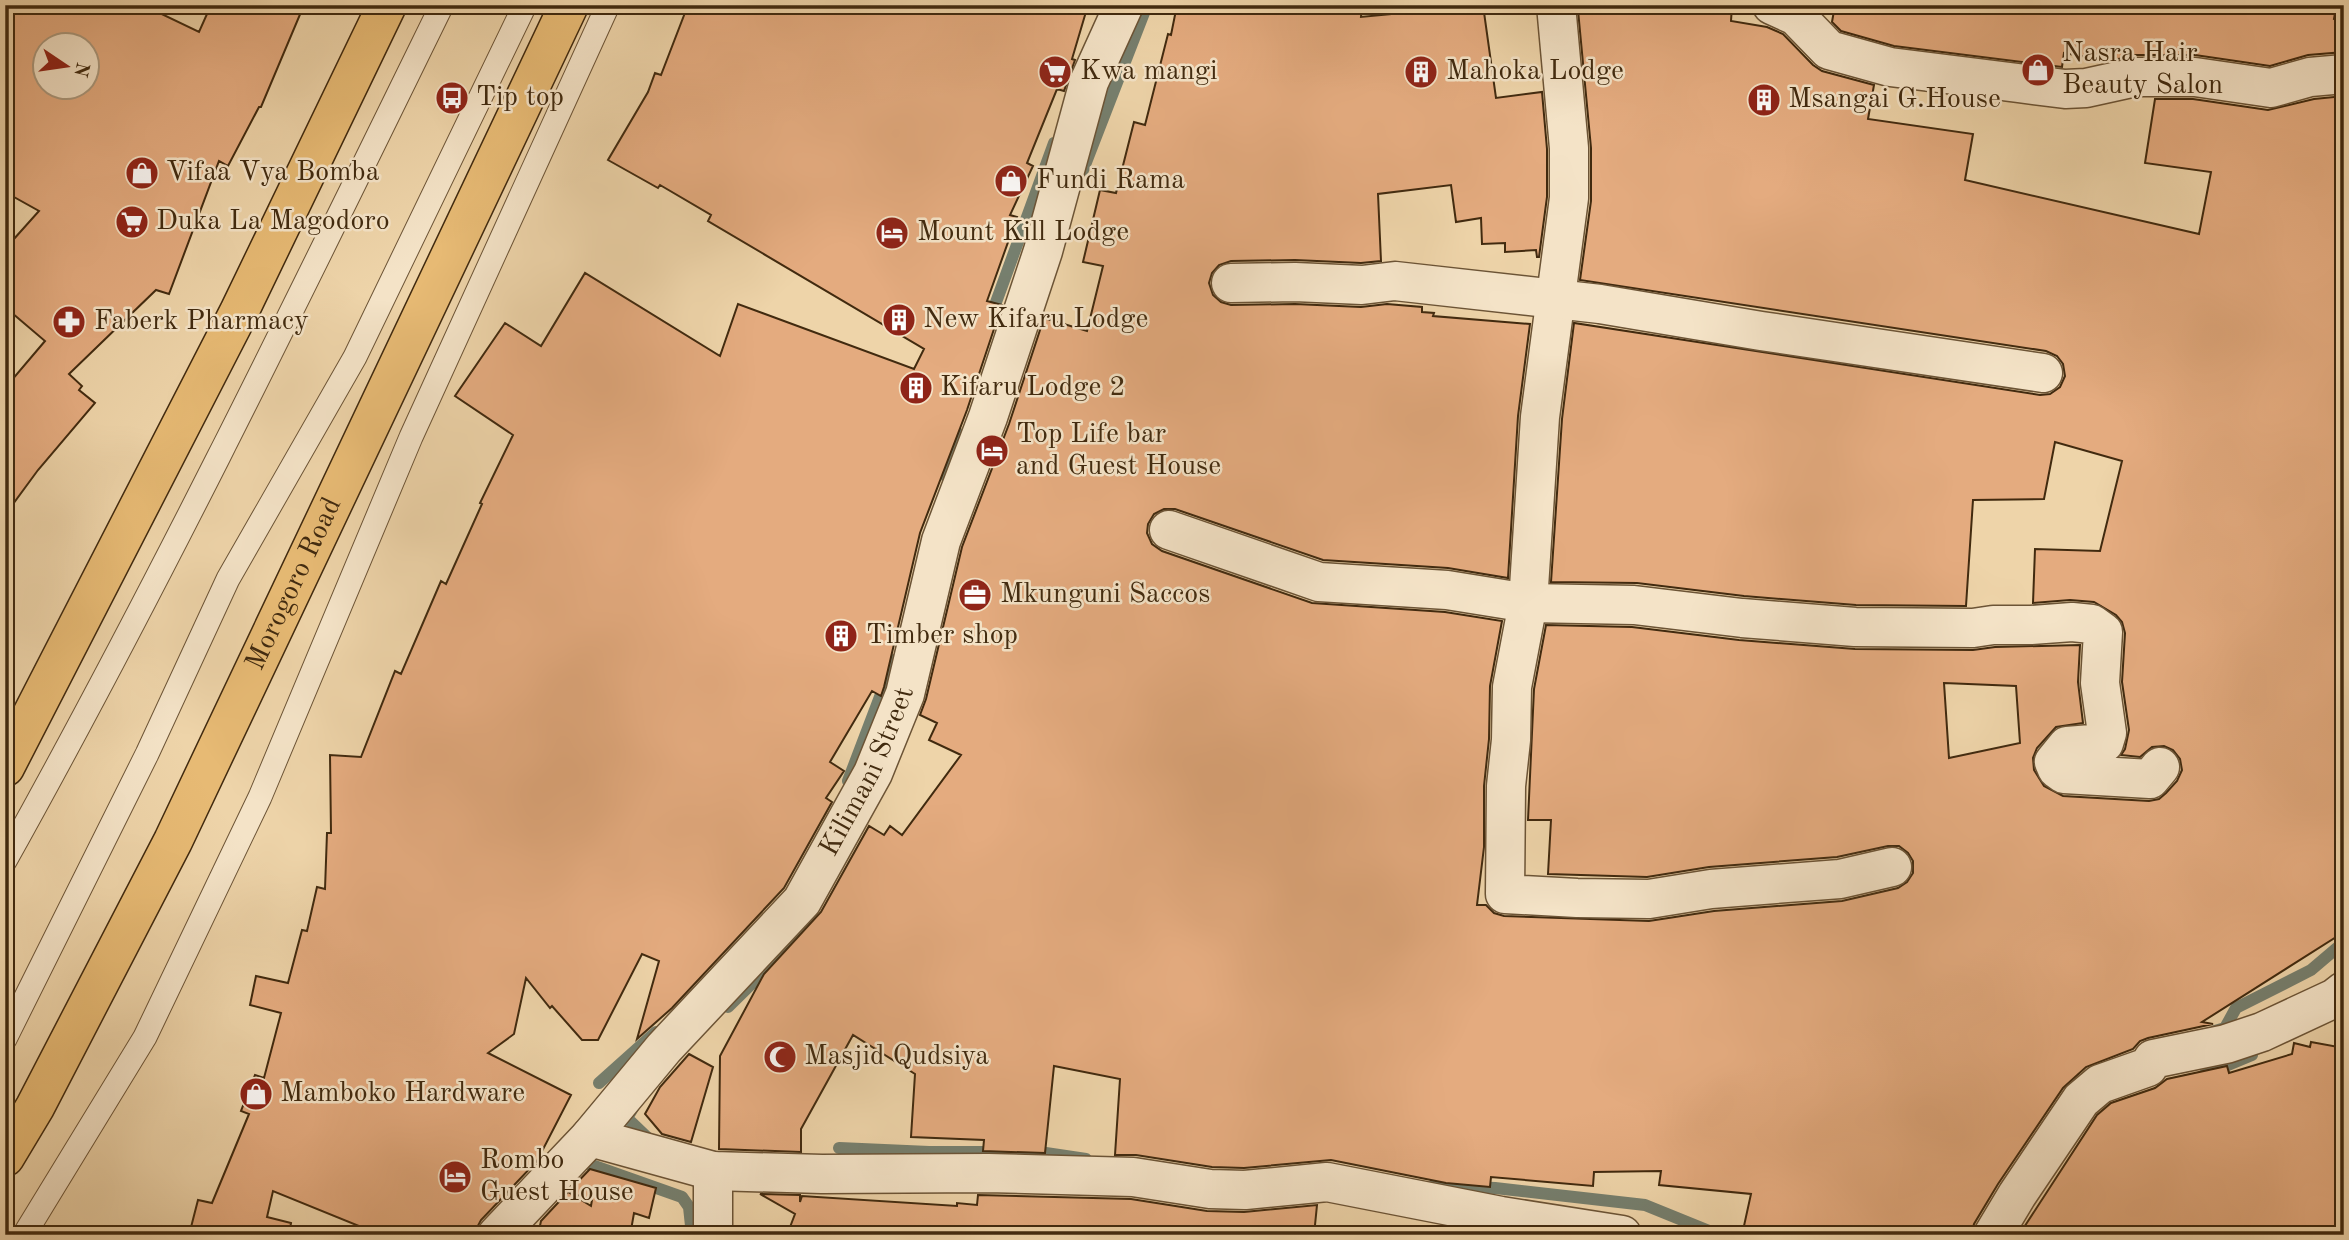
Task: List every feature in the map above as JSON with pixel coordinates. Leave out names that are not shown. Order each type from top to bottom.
[{"type":"highway","points":[[5,767],[239,312],[387,5]]},
{"type":"highway","name":"Morogoro Road","points":[[5,1157],[35,1107],[173,841],[569,5]]},
{"type":"street","name":"Kilimani Street","points":[[496,1235],[590,1137],[664,1048],[802,901],[873,773],[905,694],[941,541],[988,417],[1043,251],[1089,82],[1124,5]]},
{"type":"street","points":[[1556,5],[1569,148],[1569,198],[1540,417],[1528,603],[1512,687],[1511,740],[1506,786],[1505,894],[1649,899],[1711,889],[1840,878],[1892,867]]},
{"type":"street","points":[[1772,5],[1796,16],[1829,50],[1890,67],[2065,89],[2087,88],[2136,77],[2195,77],[2271,88],[2310,77],[2344,74]]},
{"type":"street","points":[[1231,283],[1362,285],[1395,281],[1600,304],[2043,373]]},
{"type":"street","points":[[1169,530],[1319,582],[1447,590],[1528,603],[1634,605],[1742,618],[1855,627],[1973,628],[2072,622],[2092,624],[2103,632],[2100,683],[2107,733],[2104,743],[2067,746],[2054,762],[2057,769],[2064,774],[2150,779],[2161,767]]},
{"type":"street","points":[[1993,1235],[2081,1100],[2100,1084],[2148,1067],[2153,1059],[2226,1044],[2262,1032],[2335,998],[2344,991]]},
{"type":"street","points":[[590,1137],[713,1171],[822,1174],[988,1172],[1133,1177],[1210,1189],[1245,1190],[1326,1182],[1450,1207],[1622,1235]]},
{"type":"street","points":[[713,1171],[713,1235]]},
{"type":"lane","points":[[5,861],[88,712],[238,419],[442,5]]},
{"type":"lane","name":"Morogoro Road","points":[[5,1039],[147,754],[228,579],[355,357],[525,5]]},
{"type":"lane","points":[[24,1235],[145,1037],[260,797],[411,437],[608,5]]},
{"type":"building","points":[[5,5],[143,5],[199,32],[211,5],[304,5],[261,107],[228,166],[219,161],[169,294],[156,290],[69,374],[82,386],[79,390],[95,403],[38,470],[5,515],[5,388],[45,341],[5,307],[5,249],[39,211],[5,192]]},
{"type":"building","points":[[688,5],[1088,5],[1072,59],[1075,60],[1064,91],[1057,89],[1027,163],[1033,166],[1010,215],[1017,217],[987,301],[1002,305],[967,410],[920,533],[881,696],[872,691],[830,762],[844,771],[826,798],[832,802],[784,888],[672,1008],[637,1039],[659,961],[642,954],[598,1040],[582,1040],[552,1006],[550,1008],[526,978],[514,1034],[488,1053],[571,1095],[537,1161],[481,1220],[473,1235],[381,1235],[273,1191],[267,1217],[291,1223],[289,1235],[189,1235],[198,1200],[212,1203],[249,1114],[241,1111],[255,1075],[264,1078],[281,1013],[250,1005],[256,976],[288,983],[302,930],[307,931],[317,887],[325,889],[327,833],[331,833],[330,755],[361,757],[395,671],[401,674],[441,581],[446,584],[482,504],[480,503],[513,435],[455,396],[505,323],[541,346],[585,273],[720,356],[738,304],[914,369],[924,349],[708,221],[711,215],[660,185],[658,188],[608,160],[648,92],[655,73],[661,75]]},
{"type":"building","points":[[1177,5],[1362,5],[1361,17],[1444,9],[1443,5],[1483,5],[1496,98],[1542,92],[1547,149],[1547,197],[1539,257],[1536,250],[1505,252],[1505,243],[1482,244],[1481,218],[1456,222],[1451,185],[1378,194],[1381,261],[1231,261],[1219,265],[1212,273],[1209,283],[1213,295],[1221,302],[1231,305],[1361,307],[1387,304],[1422,307],[1422,312],[1434,313],[1433,316],[1530,324],[1518,416],[1508,578],[1448,568],[1323,560],[1175,509],[1164,509],[1154,514],[1148,524],[1147,533],[1152,544],[1162,551],[1312,603],[1445,612],[1502,621],[1490,686],[1489,739],[1484,786],[1484,847],[1477,905],[1486,905],[1494,913],[1504,916],[1649,921],[1714,911],[1842,901],[1898,888],[1907,882],[1913,873],[1913,861],[1908,853],[1899,846],[1888,846],[1837,857],[1709,867],[1647,877],[1548,874],[1551,820],[1528,820],[1534,689],[1546,625],[1632,627],[1739,640],[1855,649],[1973,650],[2080,645],[2078,682],[2083,723],[2056,727],[2037,748],[2033,758],[2034,770],[2044,786],[2063,796],[2149,801],[2159,799],[2166,793],[2177,781],[2182,770],[2180,759],[2173,750],[2164,746],[2152,747],[2140,757],[2121,755],[2129,730],[2122,682],[2125,633],[2122,622],[2116,615],[2094,602],[2070,600],[2033,603],[2035,549],[2100,551],[2122,461],[2055,442],[2044,499],[1973,500],[1966,606],[1856,605],[1744,596],[1637,583],[1551,582],[1562,419],[1574,323],[2040,395],[2050,394],[2060,387],[2065,376],[2063,364],[2057,356],[2046,351],[1580,280],[1591,201],[1591,148],[1578,10],[1604,5],[1732,6],[1731,21],[1767,27],[1783,34],[1822,71],[1874,85],[1868,119],[1973,134],[1965,180],[2199,234],[2211,172],[2145,163],[2155,99],[2193,99],[2268,110],[2314,99],[2344,96],[2344,932],[2202,1022],[2213,1024],[2148,1038],[2140,1041],[2133,1049],[2086,1067],[2063,1088],[1998,1184],[1974,1224],[1971,1235],[1742,1235],[1751,1194],[1659,1185],[1661,1171],[1594,1172],[1593,1186],[1491,1177],[1490,1187],[1446,1183],[1331,1160],[1244,1168],[1212,1167],[1136,1155],[1115,1155],[1120,1079],[1054,1066],[1045,1153],[983,1151],[984,1140],[911,1137],[915,1074],[853,1035],[801,1129],[801,1152],[719,1149],[720,1056],[764,974],[821,912],[869,826],[884,835],[890,826],[902,835],[961,755],[929,740],[937,723],[920,715],[962,547],[1009,424],[1044,318],[1087,331],[1103,266],[1083,262],[1100,190],[1116,193],[1134,122],[1145,125],[1168,34],[1171,35]],"holes":[[[1944,683],[2016,686],[2020,743],[1949,758]]]},
{"type":"building","points":[[1835,5],[2307,5],[2306,8],[2335,13],[2334,19],[2344,21],[2344,52],[2308,55],[2270,66],[2195,55],[2136,55],[2109,61],[2064,53],[2062,67],[1894,46],[1841,31],[1832,22]]},
{"type":"building","points":[[2311,1042],[2344,1048],[2344,1235],[2019,1235],[2097,1115],[2111,1103],[2155,1088],[2167,1079],[2227,1066],[2229,1073],[2292,1054],[2294,1043],[2310,1047]]},
{"type":"building","points":[[689,1054],[713,1067],[691,1142],[662,1134],[645,1114],[660,1087]]},
{"type":"building","points":[[590,1169],[656,1188],[649,1218],[634,1213],[631,1230],[639,1235],[538,1235],[541,1221],[568,1192]],"holes":[[[568,1192],[592,1200],[591,1206]]]},
{"type":"building","points":[[760,1194],[800,1195],[800,1202],[802,1196],[957,1206],[957,1203],[977,1205],[978,1195],[1131,1199],[1207,1211],[1244,1212],[1317,1205],[1314,1235],[787,1235],[795,1214]]},
{"type":"waterway","points":[[1083,170],[1147,5]]},
{"type":"waterway","points":[[991,316],[1054,143]]},
{"type":"waterway","points":[[947,478],[956,431]]},
{"type":"waterway","points":[[848,781],[894,660]]},
{"type":"waterway","points":[[728,1007],[795,941],[812,915]]},
{"type":"waterway","points":[[2215,1031],[2225,1028],[2236,1008],[2311,970],[2344,942]]},
{"type":"waterway","points":[[599,1083],[656,1032]]},
{"type":"waterway","points":[[2204,1075],[2252,1055]]},
{"type":"waterway","points":[[633,1108],[627,1118],[651,1141]]},
{"type":"waterway","points":[[839,1148],[929,1152],[1039,1152],[1086,1159]]},
{"type":"waterway","points":[[578,1168],[583,1162],[682,1197],[689,1207],[692,1235]]},
{"type":"waterway","points":[[1434,1185],[1495,1188],[1645,1205],[1719,1235]]},
{"type":"place","name":"Nasra Hair Beauty Salon","points":[[2038,70]]},
{"type":"place","name":"Kwa mangi","points":[[1055,72]]},
{"type":"place","name":"Mahoka Lodge","points":[[1421,72]]},
{"type":"place","name":"Tip top","points":[[452,98]]},
{"type":"place","name":"Msangai G.House","points":[[1764,100]]},
{"type":"place","name":"Vifaa Vya Bomba","points":[[142,173]]},
{"type":"place","name":"Fundi Rama","points":[[1011,181]]},
{"type":"place","name":"Duka La Magodoro","points":[[132,222]]},
{"type":"place","name":"Mount Kill Lodge","points":[[892,233]]},
{"type":"place","name":"New Kifaru Lodge","points":[[899,320]]},
{"type":"place","name":"Faberk Pharmacy","points":[[69,322]]},
{"type":"place","name":"Kifaru Lodge 2","points":[[916,388]]},
{"type":"place","name":"Top Life bar and Guest House","points":[[992,451]]},
{"type":"place","name":"Mkunguni Saccos","points":[[975,595]]},
{"type":"place","name":"Timber shop","points":[[841,636]]},
{"type":"place","name":"Masjid Qudsiya","points":[[780,1057]]},
{"type":"place","name":"Mamboko Hardware","points":[[256,1094]]},
{"type":"place","name":"Rombo Guest House","points":[[455,1177]]}]
